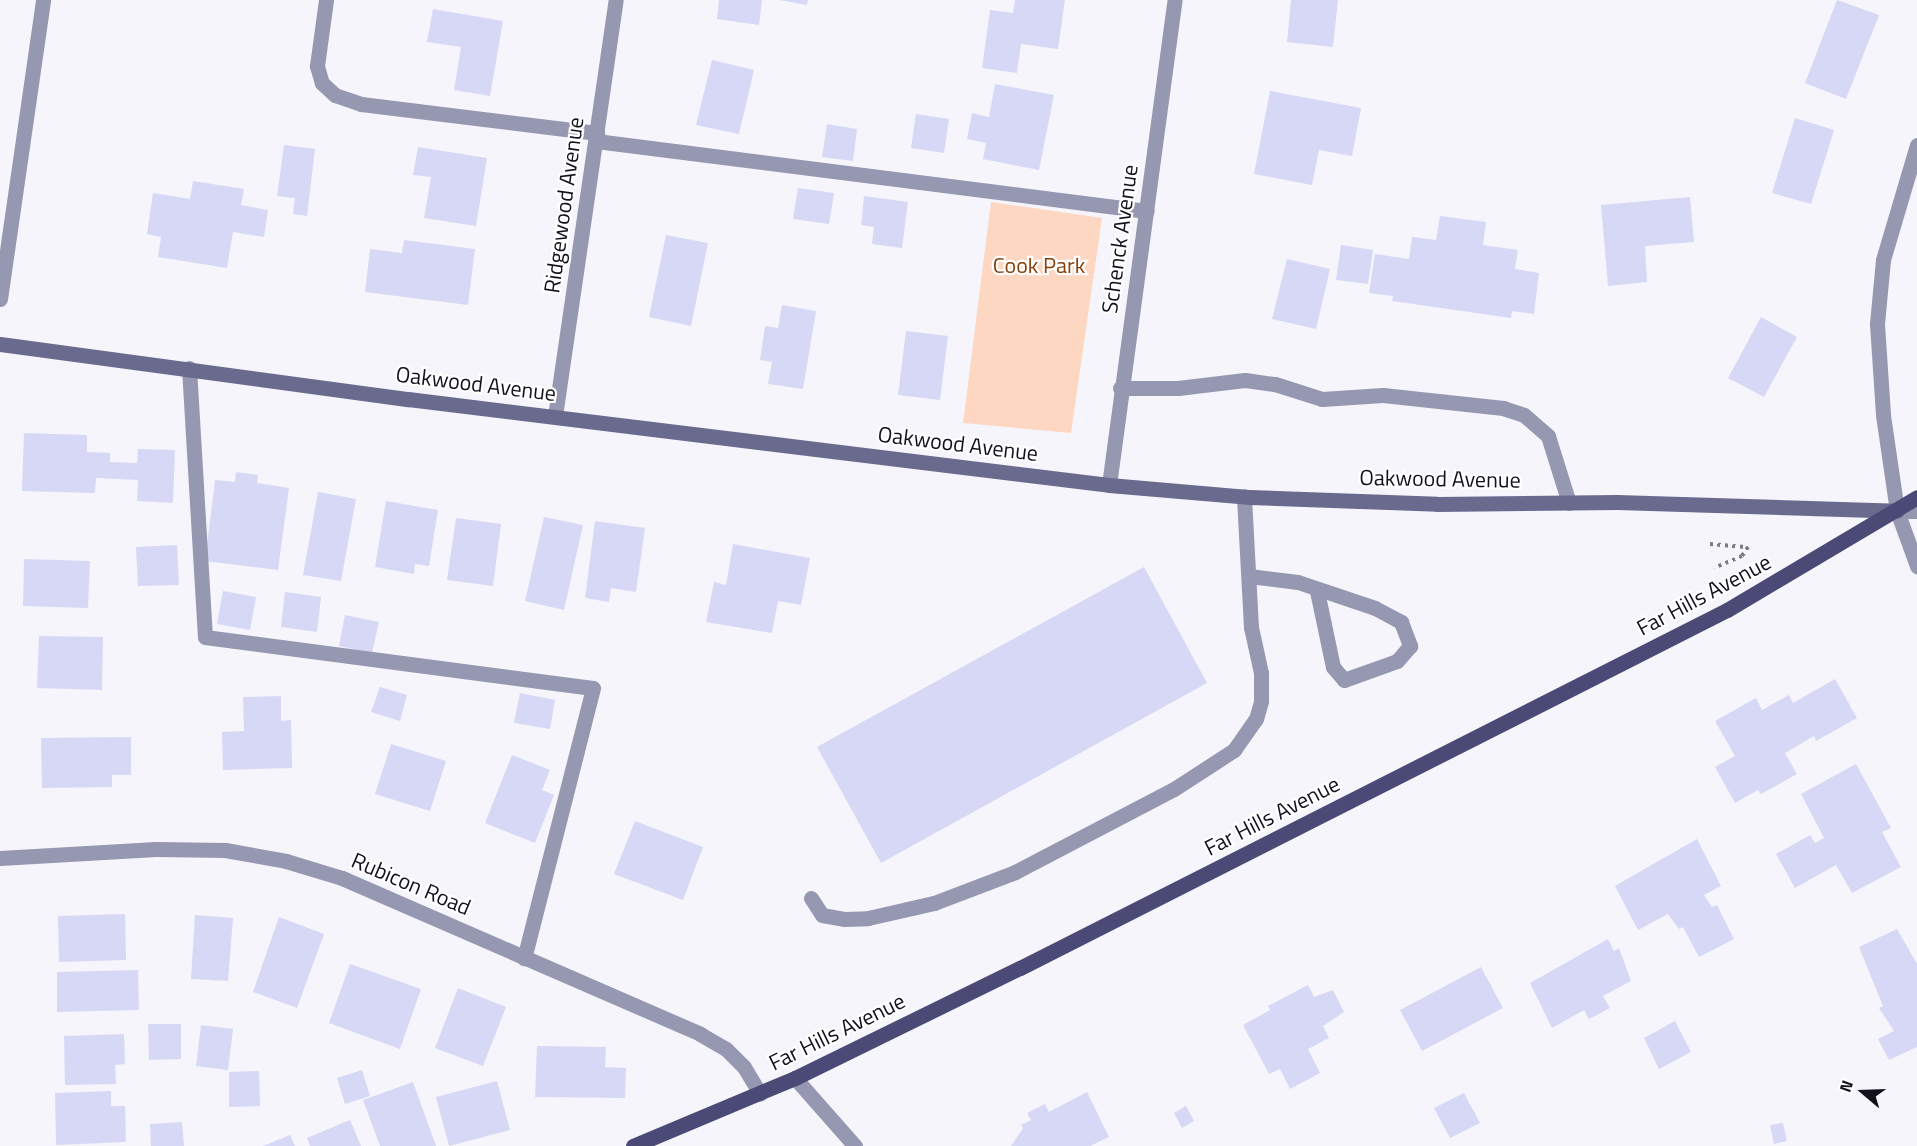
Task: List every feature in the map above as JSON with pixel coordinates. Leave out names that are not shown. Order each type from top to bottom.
[{"type":"main road","name":"Far Hills Avenue","points":[[633,1146],[795,1078],[1727,610],[1897,511],[1917,497]]},
{"type":"street","points":[[0,299],[43,0]]},
{"type":"street","points":[[326,0],[317,66],[322,83],[335,95],[361,104],[1147,211]]},
{"type":"street","name":"Ridgewood Avenue","points":[[555,416],[615,0]]},
{"type":"street","name":"Schenck Avenue","points":[[1109,484],[1120,388],[1147,211],[1175,0]]},
{"type":"street","points":[[1917,145],[1891,230],[1879,291],[1879,374],[1897,511],[1917,566]]},
{"type":"street","name":"Oakwood Avenue","points":[[0,344],[555,416],[1109,484],[1244,496],[1437,504],[1569,502],[1917,512]]},
{"type":"street","points":[[189,369],[205,637],[593,688],[524,958]]},
{"type":"street","points":[[1120,388],[1178,388],[1245,380],[1275,384],[1322,399],[1383,395],[1503,408],[1524,415],[1548,436],[1569,502]]},
{"type":"street","points":[[811,898],[822,915],[844,919],[868,918],[934,903],[1016,872],[1174,789],[1234,750],[1256,719],[1261,702],[1261,673],[1251,627],[1244,496]]},
{"type":"street","points":[[1249,576],[1298,582],[1317,591],[1375,608],[1401,622],[1410,646],[1397,660],[1344,680],[1333,667],[1317,591]]},
{"type":"street","name":"Rubicon Road","points":[[0,858],[156,849],[225,850],[286,861],[342,878],[700,1034],[726,1049],[744,1067],[760,1094]]},
{"type":"street","points":[[795,1078],[855,1146]]},
{"type":"path","points":[[1710,544],[1748,547],[1742,556],[1714,568]]},
{"type":"green space","name":"Cook Park","points":[[991,202],[1102,218],[1071,433],[963,423]]},
{"type":"building","points":[[719,0],[762,0],[759,25],[717,19]]},
{"type":"building","points":[[779,0],[808,0],[807,5]]},
{"type":"building","points":[[1015,0],[1065,0],[1058,49],[1021,44],[1017,73],[982,68],[990,10],[1013,13]]},
{"type":"building","points":[[1291,0],[1338,0],[1333,47],[1287,42]]},
{"type":"building","points":[[1837,0],[1879,15],[1846,99],[1805,83]]},
{"type":"building","points":[[433,9],[503,21],[490,96],[454,90],[461,47],[427,42]]},
{"type":"building","points":[[712,60],[754,70],[739,134],[696,125]]},
{"type":"building","points":[[995,84],[1054,95],[1039,170],[983,159],[986,143],[967,139],[972,113],[989,117]]},
{"type":"building","points":[[1270,91],[1361,108],[1352,156],[1319,150],[1312,185],[1254,174]]},
{"type":"building","points":[[916,114],[949,119],[944,153],[911,148]]},
{"type":"building","points":[[1795,118],[1834,130],[1811,204],[1772,193]]},
{"type":"building","points":[[827,124],[857,129],[853,161],[822,157]]},
{"type":"building","points":[[284,145],[315,149],[307,216],[293,214],[295,198],[277,196]]},
{"type":"building","points":[[418,147],[487,158],[476,226],[424,218],[431,177],[413,175]]},
{"type":"building","points":[[193,181],[244,189],[241,205],[268,210],[264,237],[233,232],[227,268],[158,257],[161,237],[147,234],[153,193],[190,199]]},
{"type":"building","points":[[798,188],[834,193],[829,224],[793,219]]},
{"type":"building","points":[[864,196],[908,202],[902,248],[872,244],[874,227],[861,225]]},
{"type":"building","points":[[1690,197],[1694,242],[1645,246],[1647,282],[1608,286],[1601,205]]},
{"type":"building","points":[[1440,216],[1486,222],[1483,245],[1518,250],[1515,269],[1539,273],[1534,314],[1512,311],[1511,318],[1392,301],[1393,296],[1369,293],[1375,254],[1409,259],[1412,237],[1436,240]]},
{"type":"building","points":[[666,235],[708,243],[691,326],[649,317]]},
{"type":"building","points":[[404,240],[475,249],[468,305],[365,292],[370,249],[402,253]]},
{"type":"building","points":[[1341,245],[1373,250],[1368,284],[1336,280]]},
{"type":"building","points":[[1287,259],[1330,269],[1316,329],[1272,319]]},
{"type":"building","points":[[782,305],[816,311],[803,389],[768,384],[772,362],[760,360],[765,326],[778,328]]},
{"type":"building","points":[[1761,317],[1797,337],[1764,397],[1728,378]]},
{"type":"building","points":[[906,331],[948,336],[940,400],[898,395]]},
{"type":"building","points":[[24,433],[87,435],[87,452],[110,453],[110,462],[137,463],[138,449],[175,450],[173,503],[137,501],[138,480],[96,478],[95,493],[22,491]]},
{"type":"building","points":[[236,472],[258,475],[257,483],[289,488],[278,570],[205,561],[215,480],[235,482]]},
{"type":"building","points":[[318,492],[356,499],[341,581],[303,575]]},
{"type":"building","points":[[386,501],[438,510],[429,566],[415,564],[414,574],[375,567]]},
{"type":"building","points":[[544,517],[583,525],[564,610],[525,601]]},
{"type":"building","points":[[456,518],[501,524],[493,586],[447,580]]},
{"type":"building","points":[[595,521],[645,528],[636,592],[611,588],[609,602],[585,598]]},
{"type":"building","points":[[733,544],[810,558],[801,605],[778,601],[772,633],[706,622],[714,582],[726,585]]},
{"type":"building","points":[[177,545],[179,585],[138,586],[136,547]]},
{"type":"building","points":[[24,559],[90,561],[88,608],[23,606]]},
{"type":"building","points":[[1144,567],[1207,683],[881,863],[817,747]]},
{"type":"building","points":[[223,591],[256,597],[250,630],[217,624]]},
{"type":"building","points":[[285,592],[321,597],[317,632],[281,627]]},
{"type":"building","points":[[345,615],[379,622],[372,653],[339,646]]},
{"type":"building","points":[[39,636],[103,637],[102,690],[37,688]]},
{"type":"building","points":[[1835,679],[1857,718],[1816,741],[1814,736],[1785,753],[1797,774],[1761,794],[1758,790],[1735,803],[1715,767],[1735,756],[1715,721],[1756,698],[1762,710],[1789,695],[1793,703]]},
{"type":"building","points":[[380,687],[407,695],[400,721],[371,712]]},
{"type":"building","points":[[520,693],[555,700],[550,729],[514,723]]},
{"type":"building","points":[[281,696],[281,721],[291,720],[292,768],[223,770],[222,732],[244,731],[243,697]]},
{"type":"building","points":[[131,737],[131,775],[112,775],[112,787],[42,788],[41,738]]},
{"type":"building","points":[[391,744],[446,761],[430,811],[375,794]]},
{"type":"building","points":[[512,755],[550,770],[542,790],[554,795],[535,843],[485,823]]},
{"type":"building","points":[[1856,764],[1891,828],[1882,832],[1901,867],[1852,893],[1836,865],[1795,888],[1776,854],[1810,835],[1815,843],[1824,838],[1801,794]]},
{"type":"building","points":[[635,821],[703,847],[683,900],[614,874]]},
{"type":"building","points":[[1697,839],[1721,886],[1704,895],[1712,907],[1717,905],[1734,939],[1699,957],[1683,927],[1679,929],[1668,914],[1638,930],[1615,886]]},
{"type":"building","points":[[125,914],[126,960],[59,962],[58,916]]},
{"type":"building","points":[[195,915],[233,918],[228,981],[191,979]]},
{"type":"building","points":[[279,917],[324,934],[297,1008],[253,992]]},
{"type":"building","points":[[1897,929],[1917,964],[1917,1047],[1889,1060],[1878,1039],[1894,1031],[1879,1008],[1883,1006],[1859,947]]},
{"type":"building","points":[[1608,939],[1614,951],[1619,948],[1631,981],[1603,996],[1610,1008],[1589,1019],[1584,1010],[1552,1028],[1530,983]]},
{"type":"building","points":[[350,964],[421,989],[400,1049],[329,1023]]},
{"type":"building","points":[[1481,967],[1503,1008],[1422,1051],[1400,1010]]},
{"type":"building","points":[[138,970],[139,1010],[57,1012],[57,972]]},
{"type":"building","points":[[1308,985],[1314,997],[1333,990],[1344,1012],[1323,1026],[1329,1038],[1308,1049],[1320,1073],[1290,1089],[1280,1069],[1269,1074],[1243,1025],[1270,1010],[1268,1006]]},
{"type":"building","points":[[458,988],[506,1007],[483,1066],[435,1048]]},
{"type":"building","points":[[1675,1021],[1691,1052],[1659,1069],[1644,1038]]},
{"type":"building","points":[[148,1024],[181,1024],[181,1059],[149,1060]]},
{"type":"building","points":[[201,1025],[233,1029],[228,1070],[196,1066]]},
{"type":"building","points":[[124,1034],[125,1064],[115,1065],[116,1084],[65,1085],[64,1036]]},
{"type":"building","points":[[537,1046],[606,1047],[605,1067],[626,1068],[625,1098],[535,1097]]},
{"type":"building","points":[[362,1070],[370,1096],[345,1104],[337,1078]]},
{"type":"building","points":[[259,1071],[260,1106],[229,1107],[229,1072]]},
{"type":"building","points":[[497,1081],[510,1130],[449,1146],[436,1097]]},
{"type":"building","points":[[413,1082],[436,1146],[380,1146],[363,1100]]},
{"type":"building","points":[[111,1091],[111,1106],[125,1106],[126,1142],[56,1145],[55,1093]]},
{"type":"building","points":[[1087,1092],[1109,1137],[1090,1146],[1011,1146],[1023,1128],[1021,1125],[1031,1120],[1027,1113],[1045,1104],[1049,1112]]},
{"type":"building","points":[[1464,1093],[1480,1123],[1450,1138],[1434,1108]]},
{"type":"building","points":[[1186,1106],[1194,1121],[1182,1128],[1174,1113]]},
{"type":"building","points":[[350,1120],[361,1146],[310,1146],[307,1138]]},
{"type":"building","points":[[182,1122],[184,1146],[151,1146],[150,1124]]},
{"type":"building","points":[[1783,1123],[1787,1141],[1774,1144],[1770,1125]]},
{"type":"building","points":[[290,1135],[295,1146],[263,1146]]}]
